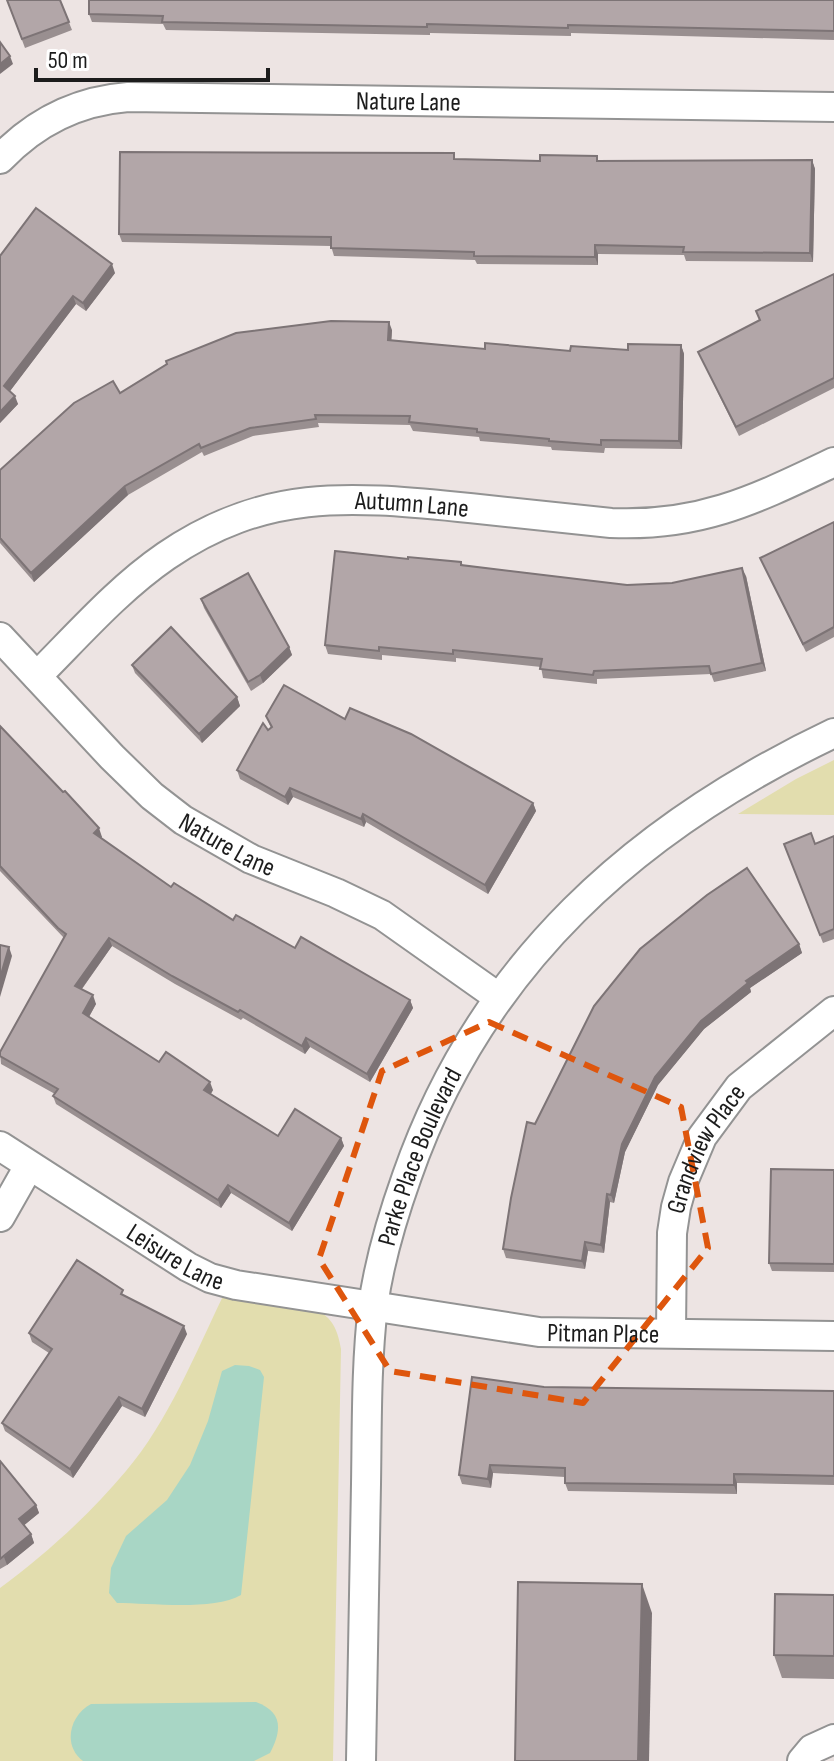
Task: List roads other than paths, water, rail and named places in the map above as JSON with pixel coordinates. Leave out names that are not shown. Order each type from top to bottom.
[{"type":"street","name":"Nature Lane","points":[[0,159],[23,137],[58,115],[94,101],[128,97],[834,107]]},
{"type":"street","name":"Autumn Lane","points":[[37,676],[107,606],[164,558],[224,524],[270,508],[323,499],[367,499],[611,523],[677,521],[720,512],[834,462]]},
{"type":"street","name":"Nature Lane","points":[[0,637],[131,777],[183,820],[259,863],[382,915],[498,997]]},
{"type":"street","name":"Parke Place Boulevard","points":[[361,1761],[368,1376],[374,1306],[379,1271],[414,1154],[456,1065],[498,997],[534,951],[575,907],[649,843],[751,777],[834,733]]},
{"type":"street","name":"Grandview Place","points":[[671,1333],[672,1233],[683,1182],[697,1147],[739,1087],[834,1011]]},
{"type":"street","name":"Leisure Lane","points":[[0,1146],[210,1278],[236,1285],[374,1306]]},
{"type":"street","points":[[0,1217],[29,1166]]},
{"type":"street","name":"Pitman Place","points":[[374,1306],[539,1332],[834,1336]]},
{"type":"street","points":[[802,1761],[812,1749],[834,1739]]}]
